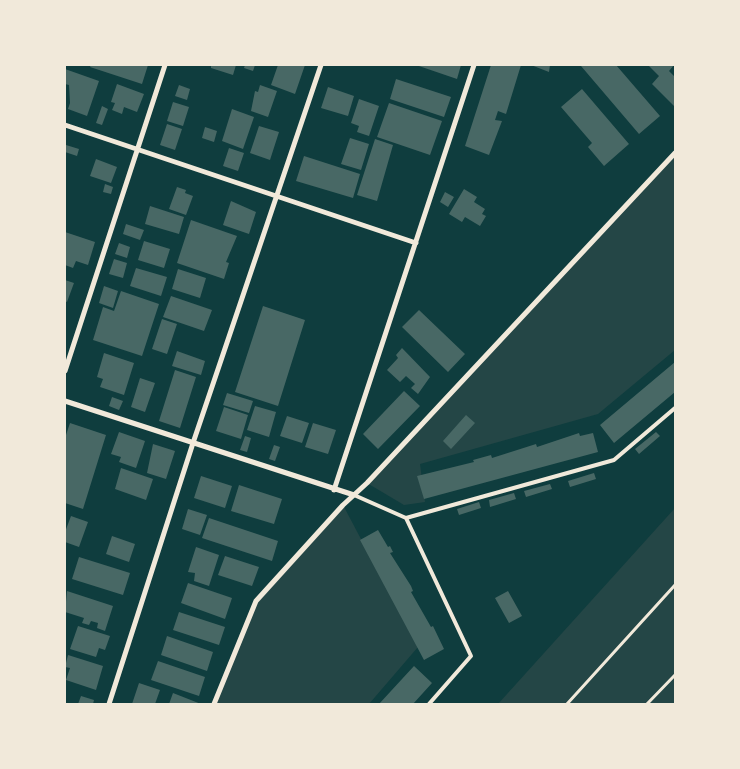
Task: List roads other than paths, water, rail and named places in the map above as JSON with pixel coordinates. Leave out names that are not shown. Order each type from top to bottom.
[{"type":"street","points":[[65,371],[165,65]]},
{"type":"street","points":[[109,704],[193,443],[278,198],[321,65]]},
{"type":"street","points":[[334,490],[474,65]]},
{"type":"street","points":[[65,126],[416,243]]},
{"type":"street","points":[[214,704],[256,601],[675,153]]},
{"type":"street","points":[[65,401],[354,495]]},
{"type":"lane","points":[[354,495],[406,518],[614,460],[675,408]]},
{"type":"lane","points":[[406,518],[471,656],[429,704]]}]
